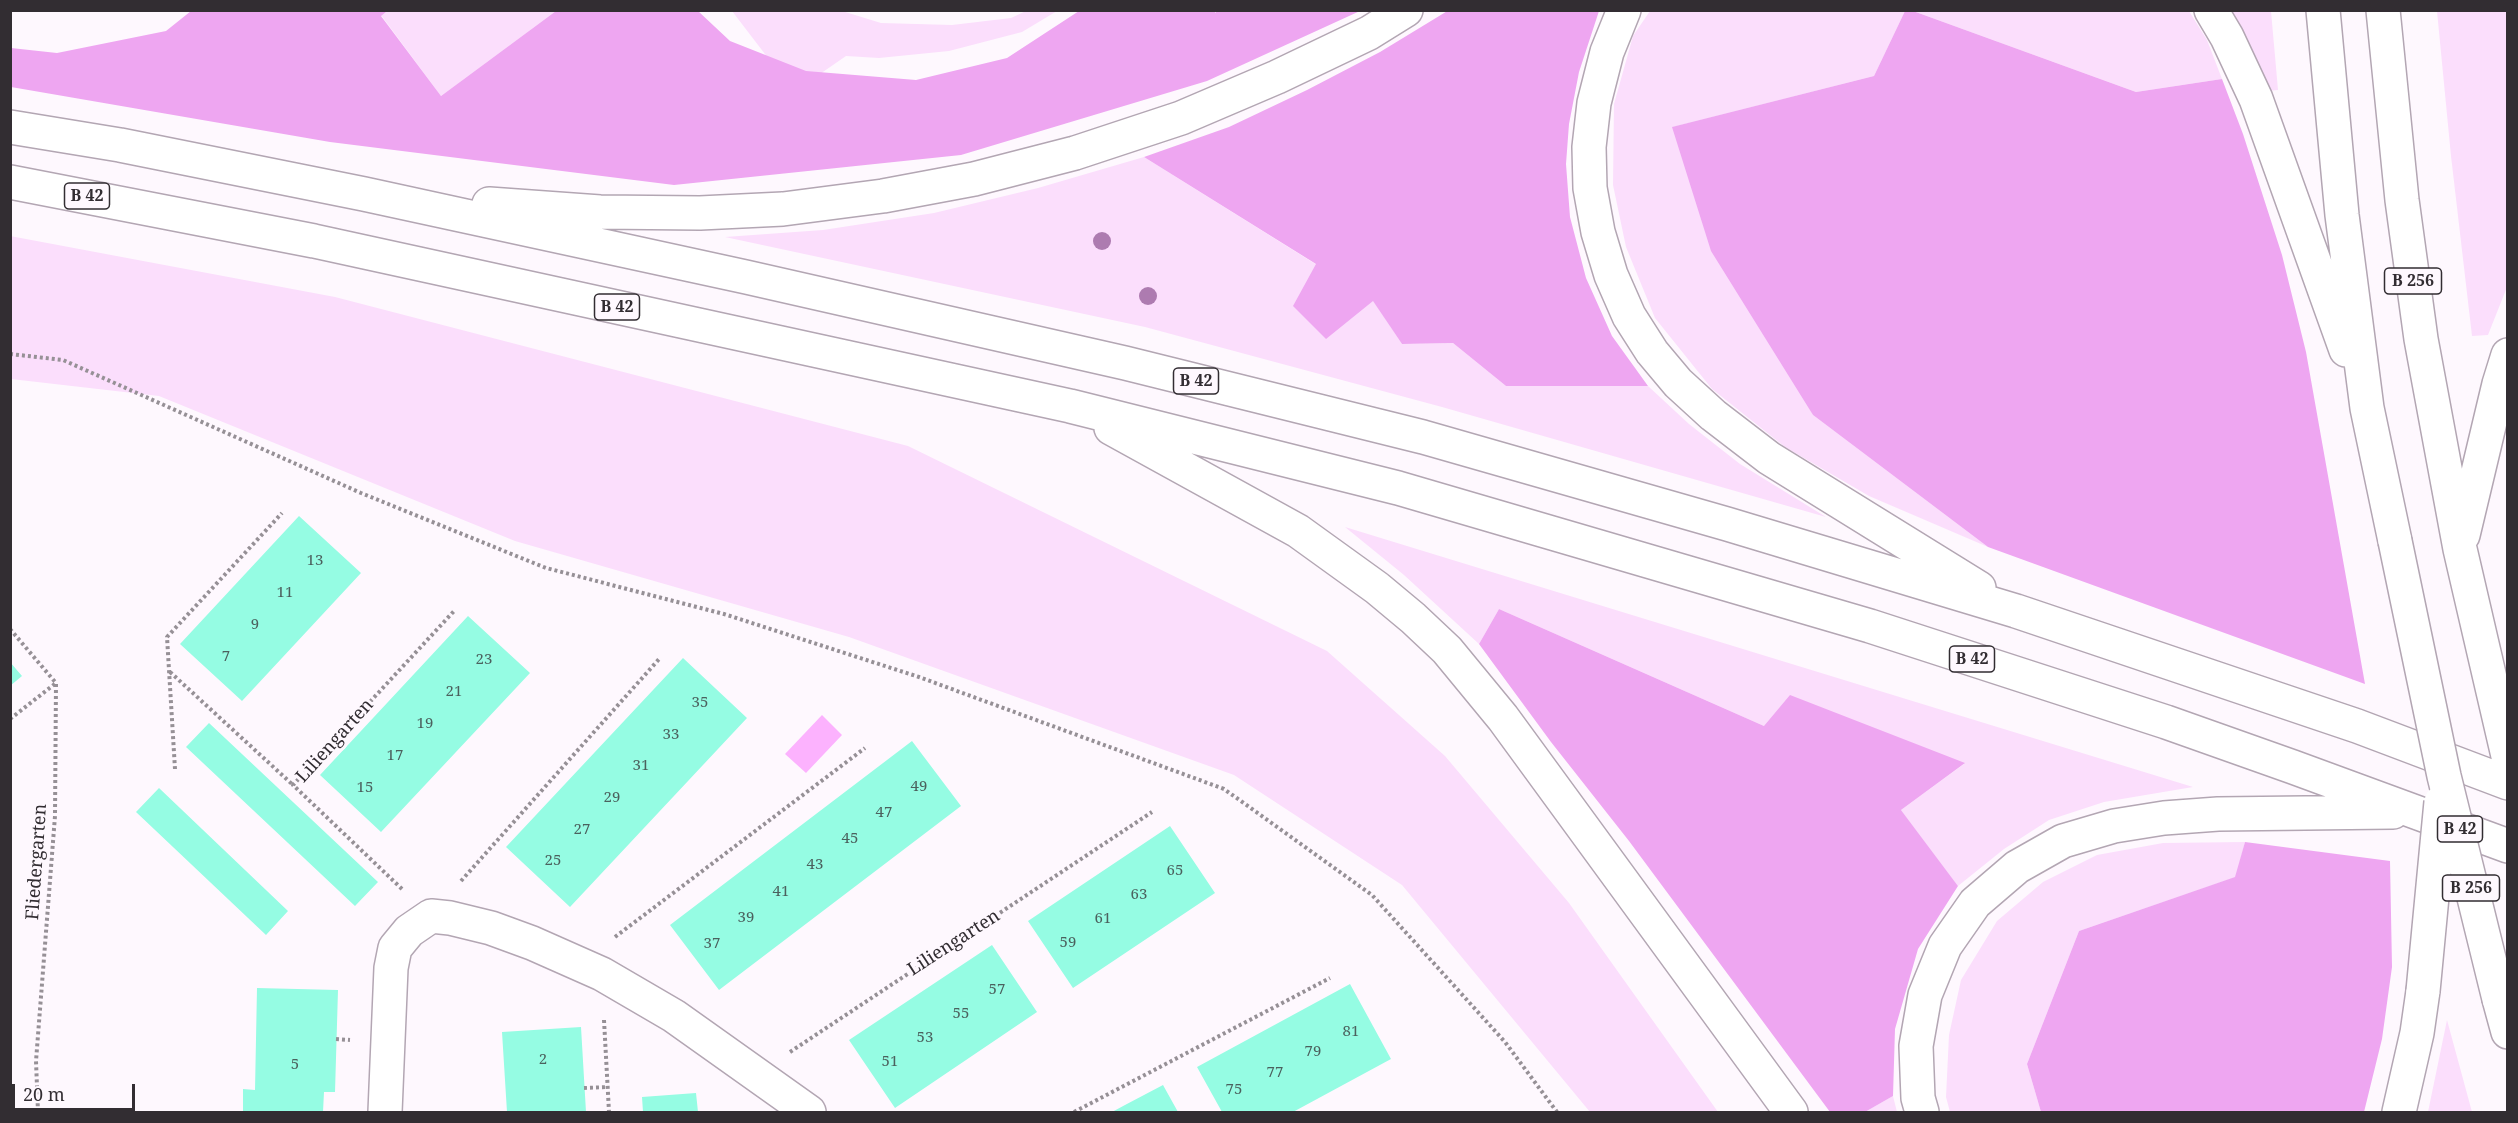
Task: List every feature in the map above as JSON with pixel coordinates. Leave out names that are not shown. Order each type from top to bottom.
[{"type":"main road","points":[[364,194],[600,212],[688,213],[783,209],[883,196],[974,179],[1064,156],[1181,118],[1277,77],[1359,38],[1406,10]]},
{"type":"main road","points":[[1624,10],[1607,52],[1594,103],[1589,147],[1590,188],[1598,232],[1611,275],[1629,316],[1640,334],[1678,383],[1713,415],[1769,458],[2016,611]]},
{"type":"main road","points":[[2211,10],[2256,99],[2367,408]]},
{"type":"main road","name":"B 256","points":[[2324,10],[2342,215],[2367,408],[2444,776],[2508,1032]]},
{"type":"main road","name":"B 256","points":[[2383,10],[2400,188],[2421,339],[2460,549],[2508,756]]},
{"type":"main road","name":"B 42","points":[[10,127],[120,145],[364,194],[746,277],[1114,360],[1423,437],[1727,524],[2016,611],[2357,726],[2508,783]]},
{"type":"main road","name":"B 42","points":[[10,182],[314,241],[1070,406],[1398,488],[1870,626],[2176,726],[2508,846]]},
{"type":"main road","points":[[2460,549],[2508,355]]},
{"type":"main road","points":[[1070,406],[1298,531],[1377,588],[1446,650],[1503,718],[1791,1113]]},
{"type":"main road","points":[[2399,1113],[2417,1033],[2423,991],[2444,776]]},
{"type":"main road","points":[[1922,1113],[1918,1098],[1916,1046],[1925,994],[1945,946],[1975,903],[2017,867],[2063,842],[2114,826],[2164,818],[2218,814],[2413,812]]},
{"type":"main road","points":[[385,1113],[395,948],[409,931],[430,916],[450,918],[491,928],[591,969],[674,1016],[809,1113]]},
{"type":"path","points":[[10,354],[63,360],[361,493],[546,568],[724,614],[919,677],[1224,789],[1372,895],[1505,1041],[1557,1113]]},
{"type":"path","points":[[175,769],[167,637],[282,513]]},
{"type":"path","name":"Liliengarten","points":[[430,916],[293,785],[455,610]]},
{"type":"path","points":[[10,629],[56,683],[10,719]]},
{"type":"path","points":[[430,916],[660,658]]},
{"type":"path","points":[[169,671],[293,785]]},
{"type":"path","name":"Fliedergarten","points":[[38,1113],[36,1061],[55,816],[56,683]]},
{"type":"path","points":[[609,1113],[608,1087],[591,969],[865,748]]},
{"type":"path","name":"Liliengarten","points":[[756,1074],[1152,812]]},
{"type":"path","points":[[1074,1113],[1330,978]]},
{"type":"path","points":[[584,1088],[608,1087]]},
{"type":"shaded area","points":[[387,10],[556,11],[441,96],[381,15]]},
{"type":"shaded area","points":[[1218,10],[1360,11],[1207,81],[961,155],[674,185],[330,142],[11,87],[11,48],[57,53],[166,31],[191,11],[387,11],[381,16],[441,96],[556,11],[698,11],[730,41],[806,71],[916,80],[1007,58],[1079,11],[1215,11],[1215,13]]},
{"type":"shaded area","points":[[1449,10],[1599,11],[1579,72],[1569,124],[1566,164],[1570,217],[1586,278],[1612,336],[1648,386],[1506,386],[1453,343],[1402,344],[1373,301],[1326,339],[1293,306],[1316,264],[1144,157],[1229,127],[1307,90],[1380,52]]},
{"type":"shaded area","points":[[732,11],[842,11],[881,23],[952,25],[1011,18],[1026,11],[1057,11],[1022,32],[949,51],[879,58],[846,56],[794,92]]},
{"type":"shaded area","points":[[1650,11],[1905,11],[1874,76],[1673,127],[1813,415],[1988,547],[1869,496],[1785,447],[1712,389],[1655,318],[1626,247],[1613,185],[1614,104],[1633,36]]},
{"type":"shaded area","points":[[1905,11],[1913,11],[2136,92],[2222,79],[2243,134],[2282,255],[2306,352],[2365,684],[1988,547],[1813,415],[1711,251],[1672,127],[1874,76]]},
{"type":"shaded area","points":[[1913,11],[2189,11],[2207,40],[2222,79],[2136,92]]},
{"type":"shaded area","points":[[2231,11],[2271,11],[2278,90],[2268,91],[2244,34]]},
{"type":"shaded area","points":[[2437,11],[2507,11],[2507,287],[2488,335],[2472,336]]},
{"type":"shaded area","points":[[1144,157],[1373,300],[1402,344],[1453,343],[1506,386],[1648,386],[1689,424],[1740,464],[1826,517],[1442,407],[1145,327],[725,237],[823,230],[934,213],[1038,188]]},
{"type":"shaded area","points":[[10,236],[335,297],[908,446],[1327,651],[1445,756],[1569,903],[1718,1112],[1590,1112],[1402,885],[1234,775],[849,637],[515,541],[159,396],[11,379]]},
{"type":"shaded area","points":[[1345,527],[2193,787],[2104,802],[2049,820],[2004,849],[1958,886],[1901,810],[1964,764],[1764,726],[1499,609],[1479,644],[1404,575]]},
{"type":"shaded area","points":[[1499,609],[1764,726],[1790,695],[1965,763],[1901,810],[1958,886],[1918,949],[1895,1029],[1893,1096],[1865,1112],[1830,1112],[1629,841],[1551,742],[1479,644]]},
{"type":"shaded area","points":[[822,715],[842,735],[806,773],[785,754]]},
{"type":"shaded area","points":[[2245,842],[2236,877],[2079,931],[2027,1064],[2041,1112],[1950,1112],[1946,1097],[1949,1035],[1961,980],[1997,921],[2043,882],[2097,855],[2163,843]]},
{"type":"shaded area","points":[[2245,842],[2390,861],[2392,967],[2382,1039],[2364,1112],[2041,1112],[2027,1064],[2079,931],[2235,877]]},
{"type":"shaded area","points":[[2447,1020],[2472,1112],[2428,1112]]},
{"type":"shaded area","points":[[1893,1096],[1897,1112],[1865,1112]]},
{"type":"building","points":[[299,516],[361,573],[242,701],[180,644]]},
{"type":"building","points":[[468,616],[530,673],[381,832],[320,775]]},
{"type":"building","points":[[683,658],[747,718],[570,907],[506,847]]},
{"type":"building","points":[[10,662],[22,676],[10,686]]},
{"type":"building","points":[[209,723],[378,882],[355,906],[186,747]]},
{"type":"building","points":[[912,741],[961,806],[719,990],[670,925]]},
{"type":"building","points":[[159,788],[288,911],[266,935],[136,812]]},
{"type":"building","points":[[1170,826],[1215,893],[1073,988],[1028,921]]},
{"type":"building","points":[[992,945],[1037,1012],[895,1108],[849,1040]]},
{"type":"building","points":[[1350,984],[1391,1059],[1293,1112],[1222,1112],[1197,1067]]},
{"type":"building","points":[[257,988],[338,990],[335,1092],[324,1092],[323,1112],[243,1112],[243,1089],[255,1090]]},
{"type":"building","points":[[581,1027],[586,1112],[507,1112],[502,1032]]},
{"type":"building","points":[[1163,1085],[1178,1112],[1112,1112],[1125,1105]]},
{"type":"building","points":[[696,1093],[698,1112],[643,1112],[642,1097]]}]
